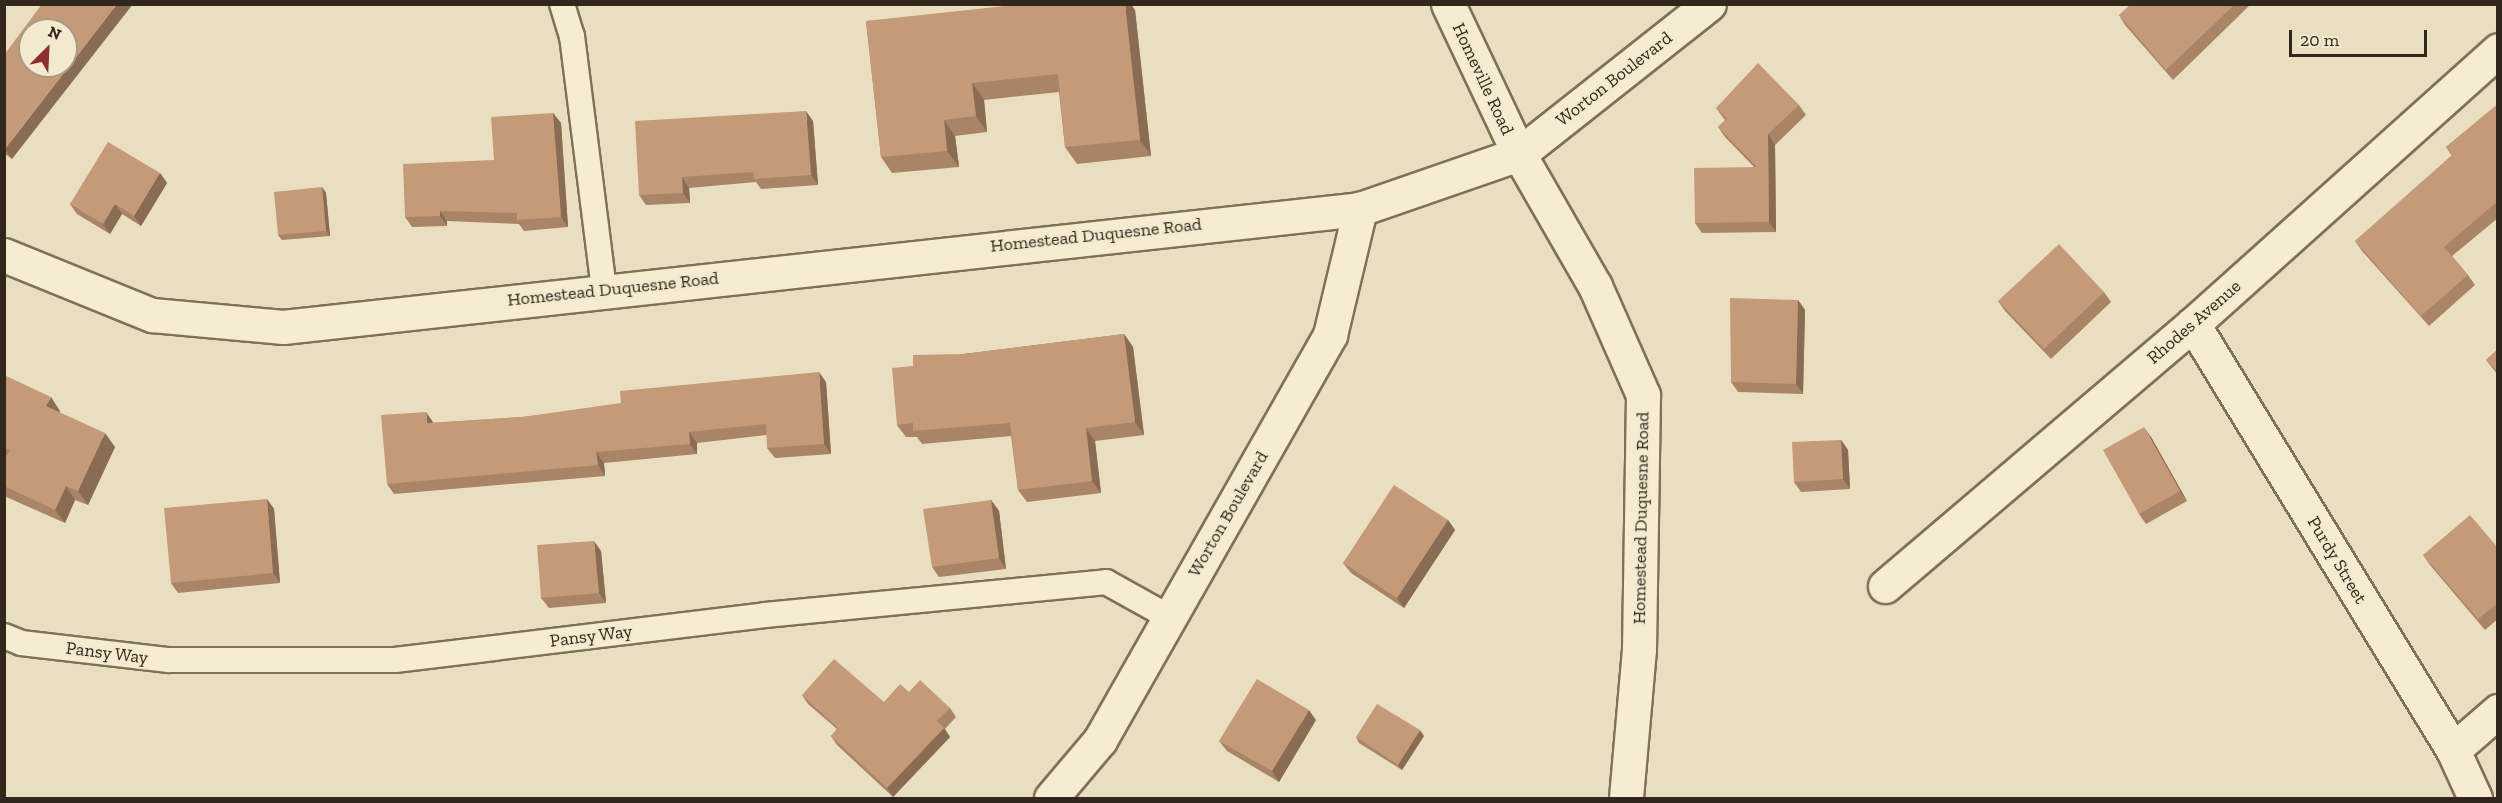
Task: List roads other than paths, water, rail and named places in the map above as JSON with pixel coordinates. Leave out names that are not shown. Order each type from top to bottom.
[{"type":"street","name":"Homeville Road","points":[[1448,4],[1519,154]]},
{"type":"street","name":"Worton Boulevard","points":[[1519,154],[1709,4]]},
{"type":"street","name":"Rhodes Avenue","points":[[1886,586],[2193,324],[2498,50]]},
{"type":"street","name":"Homestead Duquesne Road","points":[[4,255],[152,315],[283,327],[604,290],[1360,209],[1519,154],[1595,285],[1643,395],[1639,650],[1626,798]]},
{"type":"street","name":"Worton Boulevard","points":[[1051,798],[1100,740],[1330,335],[1360,209]]},
{"type":"street","name":"Purdy Street","points":[[2193,324],[2453,750],[2475,798]]},
{"type":"street","points":[[2453,750],[2498,711]]},
{"type":"lane","points":[[562,4],[572,36],[604,290]]},
{"type":"lane","name":"Pansy Way","points":[[4,636],[21,643],[169,660],[395,660],[765,615],[1106,582],[1169,617]]}]
